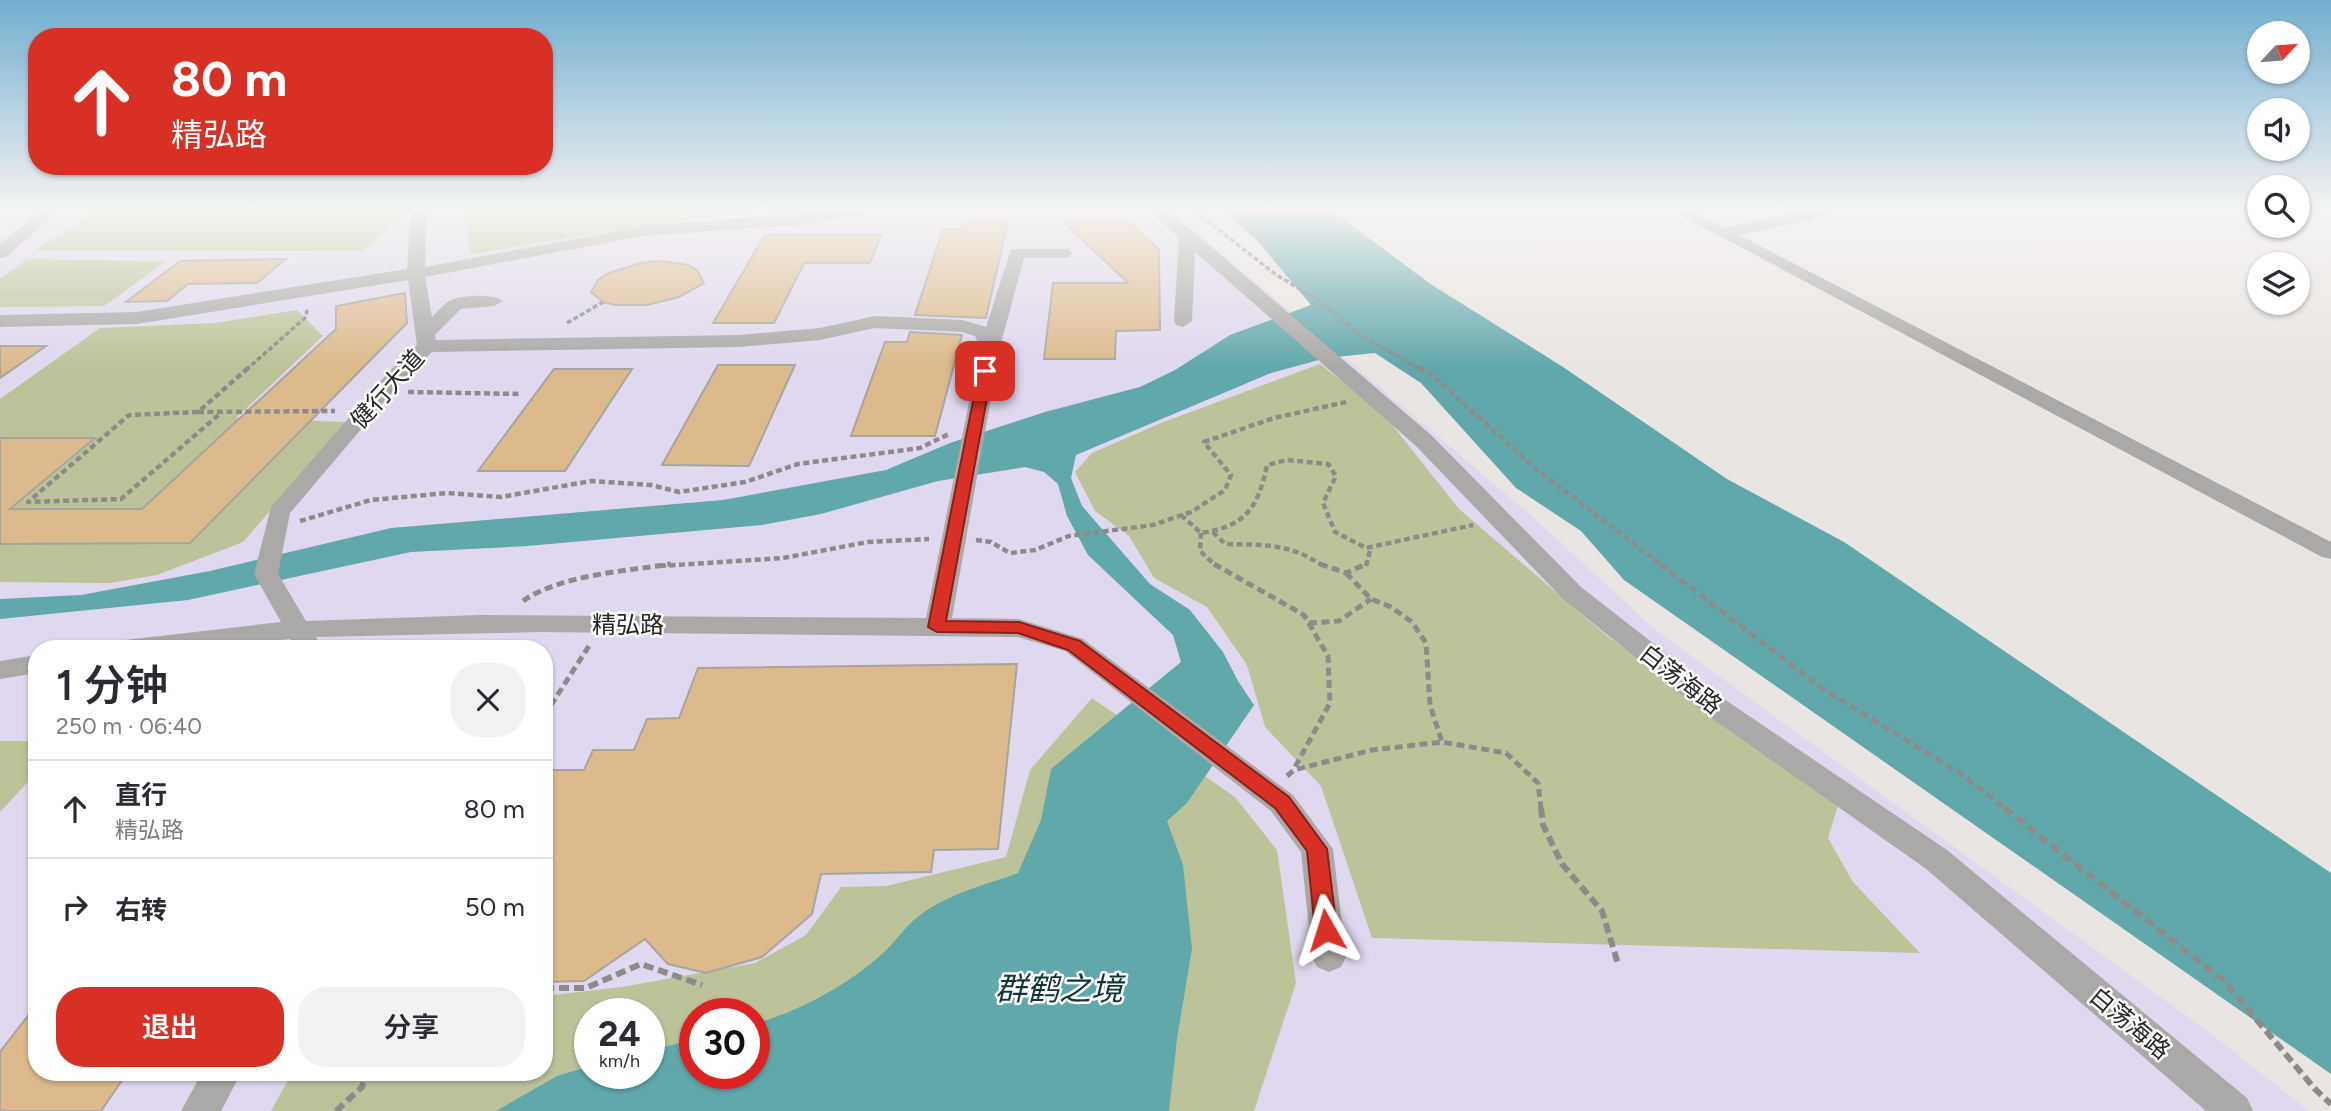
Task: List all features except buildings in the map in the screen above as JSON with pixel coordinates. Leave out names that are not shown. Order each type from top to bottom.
[{"type":"street","name":"健行大道","points":[[303,639],[266,574],[279,512],[427,339],[417,263]]},
{"type":"street","points":[[0,321],[137,317],[475,263]]},
{"type":"street","points":[[937,627],[990,347],[1014,263]]},
{"type":"street","points":[[1183,321],[1188,263]]},
{"type":"street","name":"白荡海路","points":[[1234,263],[1423,440],[1573,593],[1717,708],[1936,859],[2234,1111]]},
{"type":"street","points":[[1781,263],[2331,552]]},
{"type":"street","points":[[427,339],[456,304],[494,301]]},
{"type":"street","points":[[427,339],[739,341],[820,334],[875,321],[963,326],[983,332],[990,347]]},
{"type":"street","name":"精弘路","points":[[282,640],[490,624],[1019,628],[1074,646],[1282,803],[1317,849],[1329,957]]},
{"type":"street","points":[[0,670],[28,665]]},
{"type":"street","points":[[200,1111],[217,1081]]},
{"type":"path","points":[[1257,263],[1323,303],[1356,332],[1433,376],[1535,468],[1823,689],[1937,758],[1982,790],[2224,981],[2315,1089],[2331,1104]]},
{"type":"path","points":[[198,412],[306,317],[308,290]]},
{"type":"path","points":[[383,391],[520,394]]},
{"type":"path","points":[[222,412],[121,499],[28,502],[129,415],[198,412],[366,411]]},
{"type":"path","points":[[275,536],[371,500],[447,493],[501,497],[590,481],[651,485],[679,492],[746,482],[798,464],[920,448],[976,421]]},
{"type":"path","points":[[1200,533],[1226,531],[1246,517],[1263,484],[1267,465],[1287,460],[1328,464],[1336,477],[1323,502],[1335,532],[1366,548],[1498,519]]},
{"type":"path","points":[[1181,515],[1200,533],[1200,551],[1216,566],[1304,615],[1328,656],[1330,703],[1294,770],[1269,793]]},
{"type":"path","points":[[1212,532],[1225,544],[1274,545],[1304,553],[1326,568],[1346,573],[1371,599],[1391,607],[1412,622],[1426,643],[1430,705],[1442,742]]},
{"type":"path","points":[[1346,573],[1366,566],[1371,547]]},
{"type":"path","points":[[1308,623],[1326,624],[1348,617],[1359,604],[1371,599]]},
{"type":"path","points":[[553,701],[581,655],[610,624]]},
{"type":"path","points":[[1294,770],[1372,750],[1442,742],[1506,753],[1538,783],[1543,825],[1562,864],[1602,911],[1618,964]]},
{"type":"path","points":[[553,988],[586,988],[640,964],[702,985]]},
{"type":"path","points":[[336,1111],[362,1087],[364,1081]]},
{"type":"shaded area","points":[[0,263],[1233,263],[1534,518],[1653,628],[2207,1031],[2309,1111],[0,1111]]},
{"type":"green space","points":[[22,263],[163,263],[104,306],[0,307],[0,279]]},
{"type":"green space","points":[[297,310],[323,336],[236,418],[347,422],[243,542],[157,575],[110,583],[0,582],[0,399],[100,328],[215,323]]},
{"type":"green space","points":[[1320,364],[1382,412],[1459,509],[1607,636],[1839,802],[1828,838],[1853,882],[1920,953],[1372,938],[1321,786],[1265,727],[1247,665],[1207,607],[1154,578],[1129,536],[1095,511],[1075,472],[1092,453],[1161,423]]},
{"type":"green space","name":"群鹤之境","points":[[1092,698],[1235,797],[1277,850],[1296,983],[1254,1111],[271,1111],[288,1081],[553,1081],[553,995],[622,987],[755,963],[806,935],[841,887],[886,886],[1006,857],[1030,770]]},
{"type":"green space","points":[[0,741],[28,741],[28,782],[0,812]]},
{"type":"water","points":[[1276,263],[1402,263],[1432,285],[1563,367],[1727,479],[1844,542],[2331,873],[2331,1074],[1624,580],[1581,531],[1516,488],[1421,383],[1375,353],[1326,358],[1271,373],[1076,455],[1071,478],[1082,506],[1150,584],[1190,610],[1223,652],[1254,705],[1187,803],[1167,821],[1183,865],[1192,949],[1177,1039],[1169,1111],[496,1111],[548,1081],[553,1081],[557,1076],[574,1071],[574,1089],[665,1089],[665,1047],[679,1043],[679,1089],[770,1089],[770,1019],[805,1005],[853,977],[881,955],[909,925],[930,908],[954,896],[1018,873],[1041,820],[1051,769],[1181,662],[1173,635],[1088,555],[1067,516],[1058,484],[1044,472],[1025,467],[938,481],[821,514],[762,525],[527,546],[411,552],[188,600],[0,619],[0,599],[81,595],[210,571],[391,528],[723,500],[886,470],[950,443],[1045,412],[1140,387],[1175,370],[1230,335],[1311,305]]},
{"type":"route","points":[[985,371],[937,627],[1019,628],[1074,646],[1282,803],[1317,849],[1326,930]]}]
